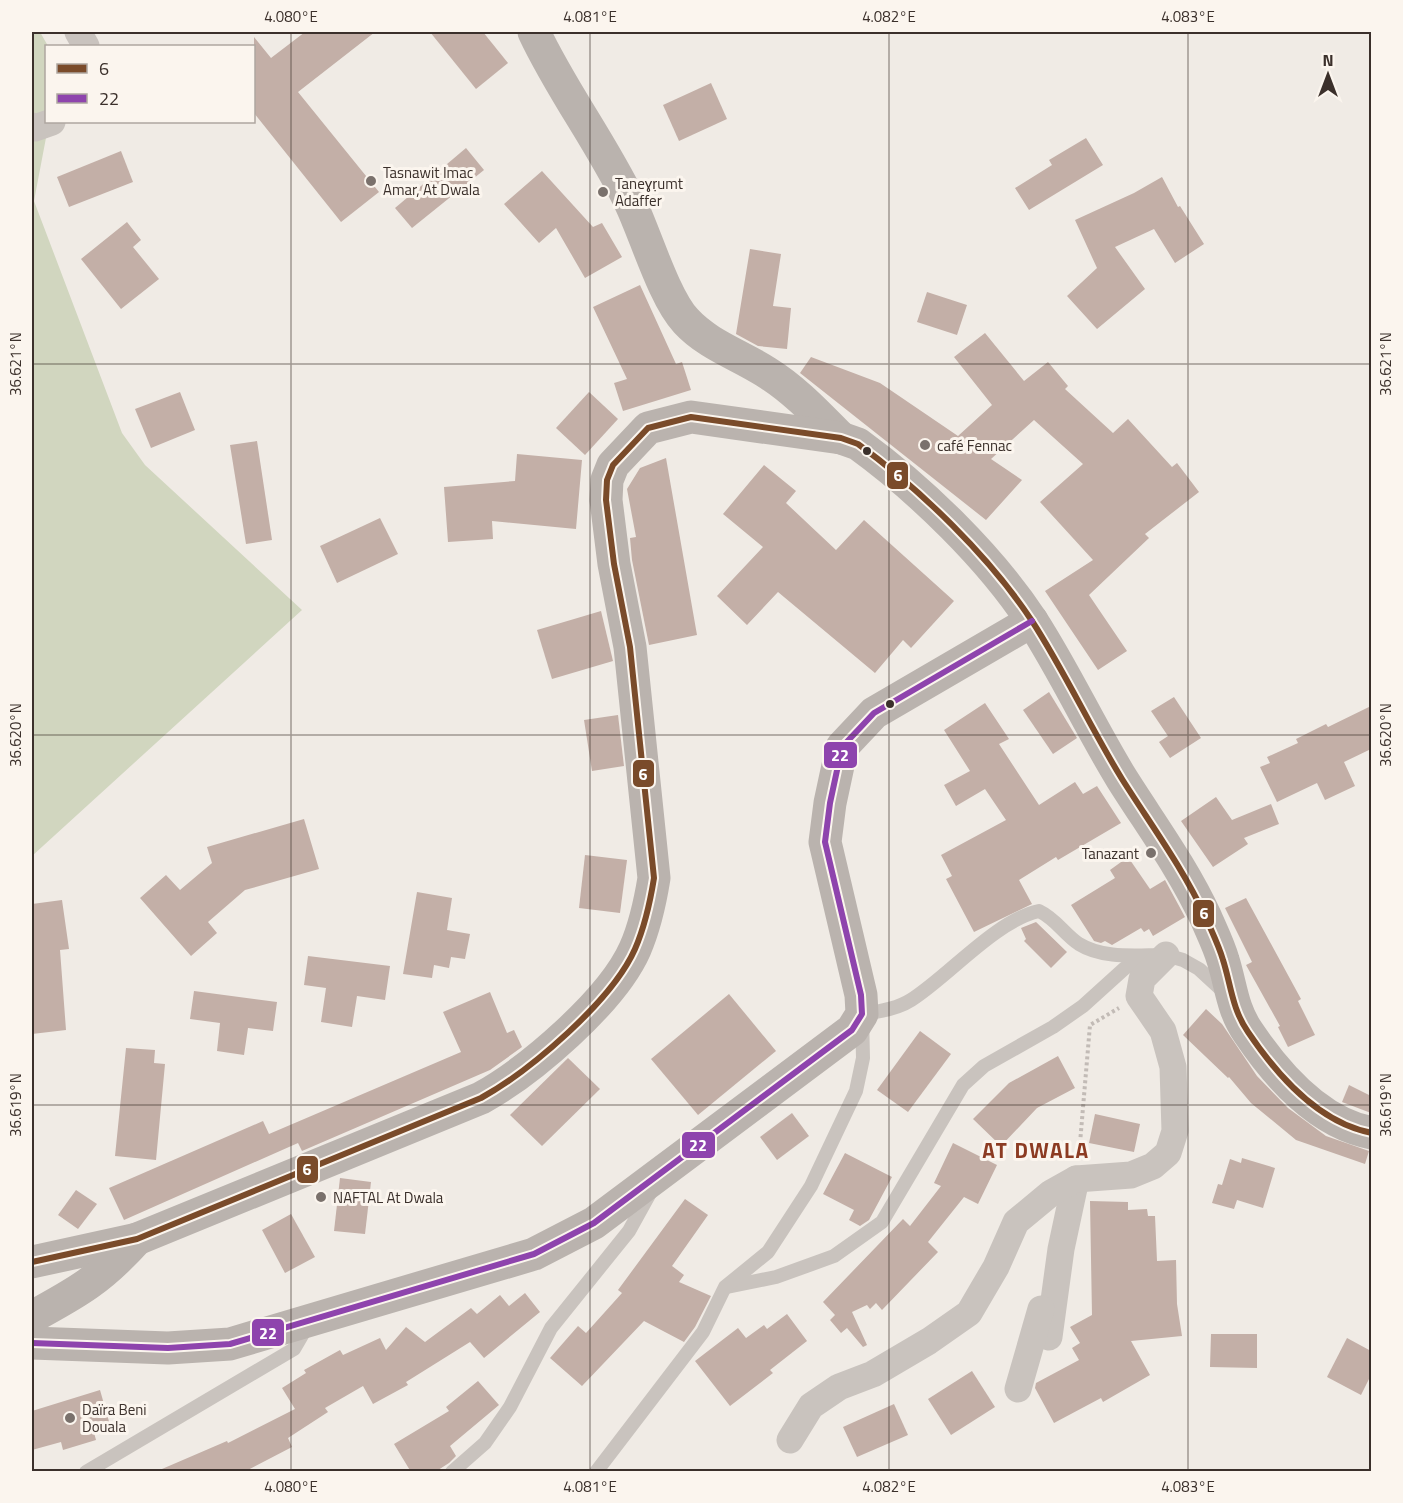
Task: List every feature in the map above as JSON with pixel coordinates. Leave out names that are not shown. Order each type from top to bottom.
[{"type":"main road","points":[[534,32],[547,60],[598,140],[631,203],[670,296],[684,320],[706,339],[766,371],[793,390],[841,438]]},
{"type":"main road","points":[[32,1262],[137,1239],[481,1098],[510,1081],[607,991],[634,951],[649,912],[654,878],[630,647],[614,564],[606,500],[607,480],[613,465],[648,428],[691,417],[841,438],[858,444],[979,552],[1032,621],[1122,779],[1172,854],[1206,918],[1224,961],[1231,998],[1246,1029],[1270,1063],[1310,1103],[1326,1115],[1371,1133]]},
{"type":"main road","points":[[32,1343],[198,1348],[230,1344],[534,1254],[594,1223],[852,1030],[862,1014],[861,995],[825,842],[830,803],[842,747],[874,713],[1032,621]]},
{"type":"main road","points":[[32,1317],[80,1291],[110,1269],[137,1239]]},
{"type":"street","points":[[32,126],[35,128],[49,123]]},
{"type":"street","points":[[790,1440],[811,1406],[839,1387],[873,1374],[929,1341],[969,1313],[996,1267],[1016,1222],[1051,1193],[1076,1179],[1131,1175],[1153,1166],[1168,1153],[1175,1131],[1173,1067],[1163,1031],[1139,996],[1142,979],[1166,955]]},
{"type":"street","points":[[1049,1337],[1062,1249],[1076,1179]]},
{"type":"street","points":[[1018,1389],[1041,1311],[1044,1281],[1062,1249]]},
{"type":"lane","points":[[596,1472],[703,1332],[725,1287],[768,1252],[811,1186],[856,1091],[863,1058],[862,1014],[885,1011],[909,1001],[1014,920],[1039,911],[1050,916],[1079,944],[1096,951],[1113,955],[1166,955],[1182,960],[1199,969],[1231,998]]},
{"type":"lane","points":[[725,1287],[776,1277],[834,1256],[882,1222],[963,1085],[984,1066],[1053,1027],[1083,1006],[1125,968],[1140,961],[1166,955]]},
{"type":"lane","points":[[452,1472],[492,1434],[510,1407],[551,1328],[629,1231],[662,1173]]},
{"type":"lane","points":[[86,1472],[294,1349],[304,1336],[310,1320]]},
{"type":"path","points":[[1076,1179],[1090,1025],[1139,996]]},
{"type":"green space","points":[[32,32],[40,32],[47,45],[45,45],[45,123],[49,123],[34,201],[122,433],[145,465],[302,610],[32,856]]},
{"type":"building","points":[[305,32],[375,32],[298,92],[379,192],[341,222],[255,114],[254,37],[271,58]]},
{"type":"building","points":[[430,32],[483,32],[508,63],[476,89]]},
{"type":"building","points":[[711,83],[727,119],[679,141],[663,105]]},
{"type":"building","points":[[1086,138],[1103,165],[1029,210],[1015,188],[1052,165],[1049,160]]},
{"type":"building","points":[[466,148],[484,170],[412,228],[395,208]]},
{"type":"building","points":[[121,151],[133,182],[69,207],[57,177]]},
{"type":"building","points":[[542,171],[593,227],[602,223],[622,257],[585,278],[556,228],[539,243],[504,204]]},
{"type":"building","points":[[1162,177],[1178,207],[1180,206],[1204,244],[1175,263],[1154,229],[1115,247],[1145,289],[1097,329],[1067,296],[1097,268],[1075,220],[1134,193]]},
{"type":"building","points":[[127,222],[141,240],[133,247],[159,279],[121,309],[81,259]]},
{"type":"building","points":[[750,249],[781,254],[773,306],[791,308],[787,349],[758,346],[736,334]]},
{"type":"building","points":[[640,285],[676,364],[682,362],[691,390],[623,411],[614,383],[627,379],[593,307]]},
{"type":"building","points":[[927,292],[967,305],[957,335],[917,322]]},
{"type":"building","points":[[985,333],[1024,381],[1048,362],[1068,386],[1065,389],[1113,433],[1128,419],[1172,467],[1177,463],[1199,492],[1145,534],[1149,538],[1089,595],[1127,651],[1098,670],[1045,591],[1093,560],[1040,502],[1083,464],[1034,420],[991,459],[1022,480],[986,520],[800,373],[811,357],[880,383],[958,436],[992,405],[954,357]]},
{"type":"building","points":[[180,392],[195,430],[151,448],[135,409]]},
{"type":"building","points":[[589,392],[618,419],[585,455],[556,428]]},
{"type":"building","points":[[257,441],[272,540],[246,544],[230,445]]},
{"type":"building","points":[[517,454],[582,460],[576,529],[492,521],[493,539],[448,542],[444,487],[515,481]]},
{"type":"building","points":[[666,458],[697,635],[649,645],[632,560],[630,538],[636,537],[627,489],[640,468]]},
{"type":"building","points":[[764,465],[796,491],[786,503],[836,550],[864,520],[954,601],[911,648],[903,640],[875,673],[778,592],[747,625],[717,596],[763,547],[723,514]]},
{"type":"building","points":[[380,518],[398,554],[337,583],[320,546]]},
{"type":"building","points":[[601,611],[613,661],[552,679],[537,630]]},
{"type":"building","points":[[1049,692],[1077,738],[1053,754],[1023,710]]},
{"type":"building","points":[[1174,697],[1201,738],[1170,758],[1159,742],[1168,736],[1151,711]]},
{"type":"building","points":[[985,703],[1009,739],[999,744],[1039,805],[1075,782],[1083,794],[1097,786],[1121,823],[1058,860],[1056,857],[1019,880],[1032,904],[974,932],[946,879],[952,876],[941,855],[1006,820],[985,789],[956,806],[944,785],[970,771],[944,730]]},
{"type":"building","points":[[1371,706],[1371,749],[1344,762],[1355,786],[1325,800],[1317,783],[1277,802],[1260,767],[1270,763],[1267,757],[1298,743],[1296,739],[1326,724],[1328,727]]},
{"type":"building","points":[[618,715],[624,766],[592,771],[584,720]]},
{"type":"building","points":[[1216,797],[1232,820],[1271,804],[1279,824],[1244,838],[1248,844],[1213,867],[1181,821]]},
{"type":"building","points":[[304,819],[319,869],[245,890],[208,922],[217,933],[191,956],[140,898],[166,875],[180,890],[212,863],[207,847]]},
{"type":"building","points":[[585,855],[627,860],[620,913],[579,908]]},
{"type":"building","points":[[1128,857],[1150,889],[1165,880],[1185,917],[1153,936],[1149,929],[1144,932],[1141,928],[1112,945],[1105,941],[1101,943],[1094,941],[1071,905],[1115,878],[1110,870]]},
{"type":"building","points":[[417,892],[452,898],[447,930],[470,934],[465,959],[451,957],[449,968],[434,965],[432,978],[403,974]]},
{"type":"building","points":[[1246,898],[1301,999],[1298,1001],[1315,1035],[1288,1047],[1278,1027],[1280,1026],[1246,965],[1252,962],[1225,908]]},
{"type":"building","points":[[62,900],[69,949],[60,950],[66,1030],[32,1034],[32,904]]},
{"type":"building","points":[[1036,922],[1067,952],[1051,968],[1024,941],[1026,939],[1021,928]]},
{"type":"building","points":[[308,956],[390,966],[385,1000],[357,996],[352,1027],[321,1022],[326,988],[304,985]]},
{"type":"building","points":[[194,991],[277,1002],[273,1031],[248,1028],[244,1055],[217,1051],[220,1023],[190,1019]]},
{"type":"building","points":[[490,992],[507,1033],[514,1030],[522,1047],[490,1070],[302,1151],[298,1143],[124,1220],[109,1188],[263,1121],[269,1134],[461,1052],[443,1012]]},
{"type":"building","points":[[729,994],[776,1051],[698,1115],[651,1059]]},
{"type":"building","points":[[1206,1009],[1222,1024],[1257,1076],[1288,1108],[1326,1136],[1369,1151],[1365,1164],[1296,1140],[1251,1103],[1229,1077],[1183,1035]]},
{"type":"building","points":[[920,1031],[951,1054],[908,1112],[877,1090]]},
{"type":"building","points":[[126,1048],[155,1050],[154,1063],[165,1064],[156,1160],[115,1156]]},
{"type":"building","points":[[1058,1056],[1075,1088],[1037,1108],[1001,1146],[973,1119],[1009,1083]]},
{"type":"building","points":[[568,1058],[600,1089],[542,1146],[510,1115]]},
{"type":"building","points":[[1349,1085],[1371,1096],[1371,1113],[1342,1102]]},
{"type":"building","points":[[792,1113],[809,1136],[777,1160],[760,1137]]},
{"type":"building","points":[[1095,1114],[1140,1124],[1134,1152],[1089,1143]]},
{"type":"building","points":[[953,1143],[997,1165],[978,1204],[964,1197],[928,1242],[938,1252],[882,1310],[876,1303],[870,1309],[867,1305],[852,1312],[867,1345],[863,1347],[847,1328],[841,1333],[830,1320],[835,1315],[823,1302],[903,1219],[910,1226],[941,1186],[934,1183]]},
{"type":"building","points":[[845,1153],[892,1177],[869,1220],[860,1226],[849,1220],[854,1210],[823,1194]]},
{"type":"building","points":[[1242,1158],[1275,1168],[1263,1208],[1237,1200],[1234,1209],[1212,1203],[1218,1184],[1222,1185],[1230,1159],[1241,1163]]},
{"type":"building","points":[[340,1178],[371,1182],[365,1234],[334,1231]]},
{"type":"building","points":[[76,1190],[97,1204],[78,1229],[58,1215]]},
{"type":"building","points":[[685,1199],[708,1215],[672,1266],[684,1275],[679,1282],[711,1296],[695,1327],[684,1342],[644,1321],[582,1386],[550,1358],[578,1326],[586,1333],[622,1293],[618,1290]]},
{"type":"building","points":[[1090,1201],[1128,1202],[1128,1210],[1147,1209],[1148,1216],[1155,1216],[1157,1261],[1176,1260],[1177,1304],[1182,1336],[1131,1341],[1150,1375],[1103,1402],[1101,1398],[1054,1423],[1035,1388],[1036,1383],[1079,1360],[1072,1348],[1080,1343],[1070,1327],[1092,1315]]},
{"type":"building","points":[[291,1214],[315,1257],[285,1273],[262,1230]]},
{"type":"building","points":[[525,1293],[540,1312],[484,1358],[470,1342],[406,1382],[408,1385],[373,1404],[363,1386],[325,1408],[328,1412],[288,1438],[292,1447],[244,1472],[155,1472],[227,1441],[228,1443],[295,1409],[282,1388],[306,1373],[304,1370],[340,1350],[343,1355],[380,1338],[386,1350],[406,1327],[425,1342],[471,1308],[477,1314],[500,1295],[509,1306]]},
{"type":"building","points":[[787,1314],[807,1341],[770,1370],[773,1373],[730,1406],[695,1361],[738,1328],[746,1338],[764,1325],[767,1329]]},
{"type":"building","points":[[1211,1334],[1257,1334],[1257,1368],[1210,1367]]},
{"type":"building","points":[[1347,1338],[1371,1351],[1371,1375],[1361,1395],[1327,1377]]},
{"type":"building","points":[[972,1371],[995,1407],[951,1435],[928,1399]]},
{"type":"building","points":[[478,1381],[499,1405],[450,1446],[456,1456],[449,1463],[435,1472],[411,1472],[394,1444],[449,1411],[446,1407]]},
{"type":"building","name":"Daïra Beni Douala","points":[[100,1390],[110,1425],[93,1429],[96,1440],[63,1450],[61,1442],[32,1450],[32,1411]]},
{"type":"building","points":[[894,1404],[908,1435],[857,1457],[843,1427]]},
{"type":"transit line","name":"6","points":[[32,1262],[137,1239],[481,1098],[545,1053],[568,1033],[608,990],[624,969],[639,940],[654,878],[630,647],[614,564],[606,500],[607,480],[613,465],[648,428],[691,417],[841,438],[858,444],[929,503],[975,549],[1032,621],[1110,759],[1187,882],[1217,944],[1235,1006],[1248,1032],[1272,1065],[1301,1095],[1334,1119],[1352,1128],[1372,1133]]},
{"type":"transit line","name":"22","points":[[32,1343],[168,1348],[230,1344],[534,1254],[594,1223],[852,1030],[862,1014],[861,995],[825,842],[830,803],[842,747],[874,713],[1032,621]]},
{"type":"place","name":"Tasnawit Imac Amar, At Dwala","points":[[371,181]]},
{"type":"place","name":"Taneɣṛumt Adaffer","points":[[603,192]]},
{"type":"place","name":"café Fennac","points":[[925,445]]},
{"type":"place","name":"Tanazant","points":[[1151,853]]},
{"type":"place","name":"NAFTAL At Dwala","points":[[321,1197]]},
{"type":"place","name":"Daïra Beni Douala","points":[[70,1418]]},
{"type":"district","name":"AT DWALA","points":[[1036,1150]]}]
